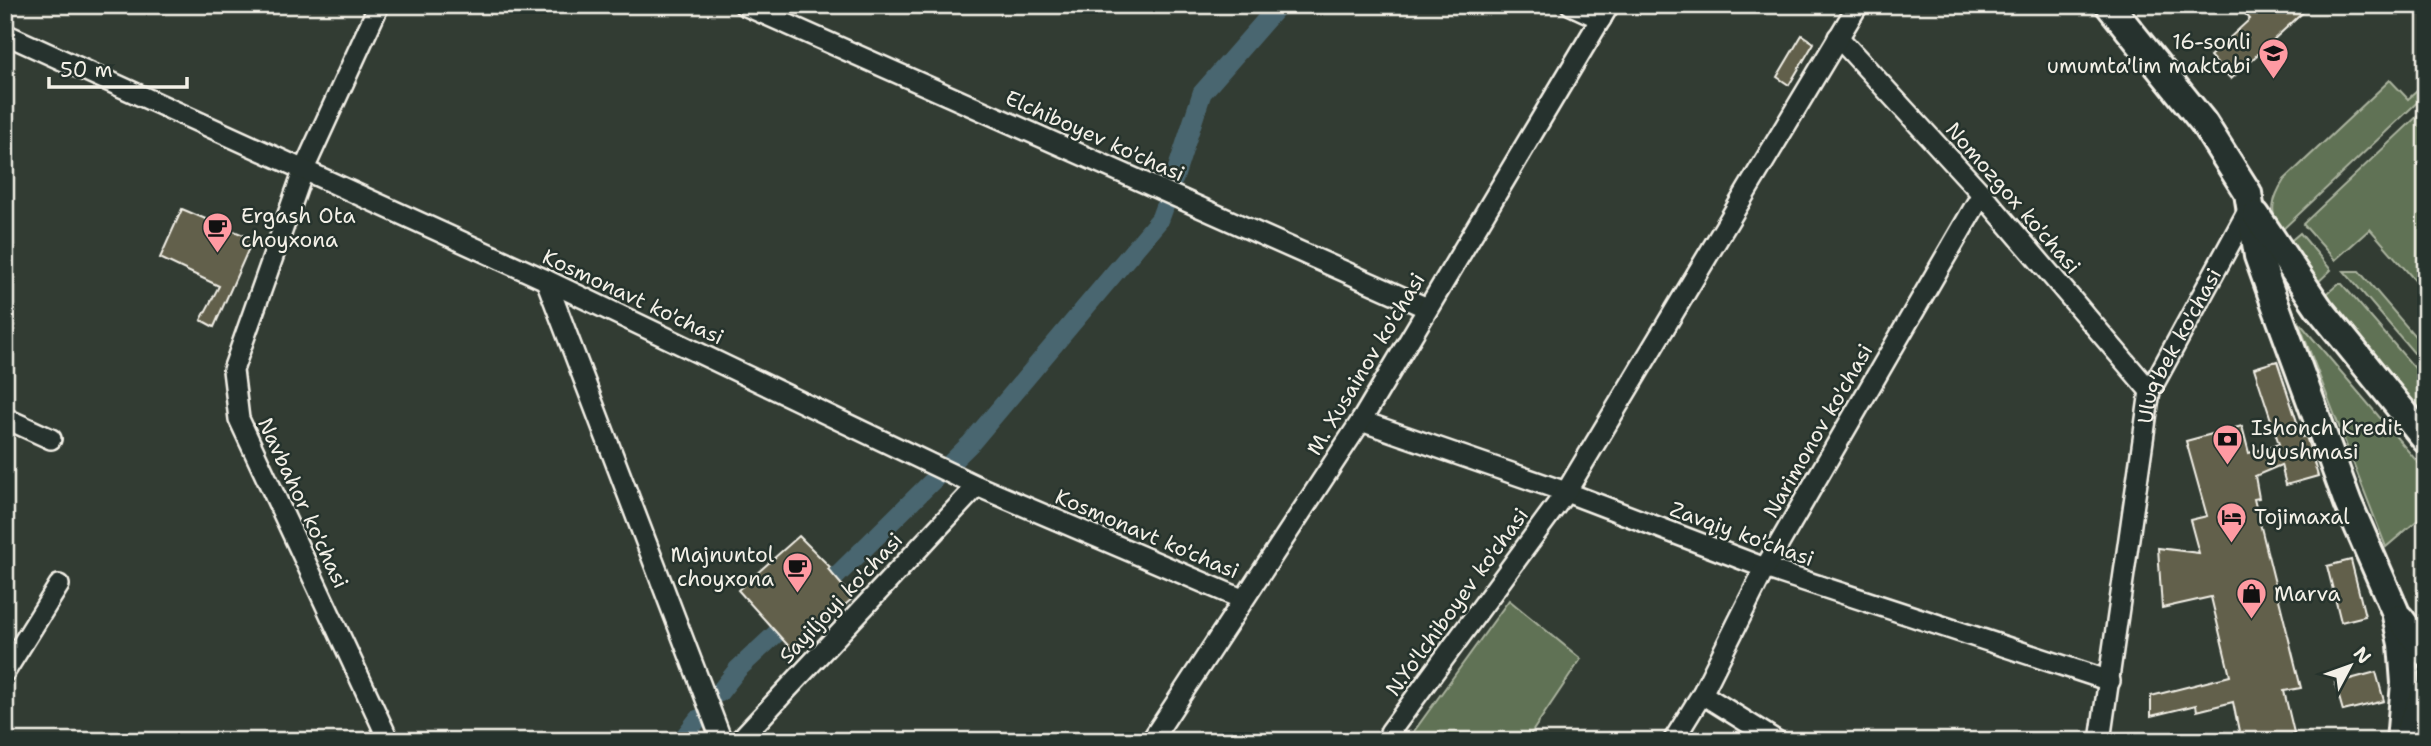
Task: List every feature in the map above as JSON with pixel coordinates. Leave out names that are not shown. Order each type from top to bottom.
[{"type":"main road","points":[[2109,5],[2203,122],[2248,193],[2258,256],[2348,503],[2395,611],[2402,644],[2405,683],[2400,741]]},
{"type":"main road","points":[[2250,207],[2319,308],[2426,440]]},
{"type":"main road","points":[[2395,611],[2426,653]]},
{"type":"main road","points":[[2407,741],[2426,696]]},
{"type":"street","name":"Navbahor ko'chasi","points":[[379,5],[304,169],[233,370],[239,419],[389,741]]},
{"type":"street","name":"Elchiboyev ko'chasi","points":[[744,5],[1427,308]]},
{"type":"street","points":[[1571,5],[1605,12]]},
{"type":"street","points":[[1566,492],[1858,5]]},
{"type":"street","name":"M. Xusainov ko'chasi","points":[[1151,741],[1361,421],[1605,12]]},
{"type":"street","name":"Kosmonavt ko'chasi","points":[[5,34],[546,280],[976,486],[1242,599]]},
{"type":"street","name":"Nomozgox ko'chasi","points":[[1838,37],[1982,194],[2150,391]]},
{"type":"street","name":"Narimonov ko'chasi","points":[[1673,741],[1702,694],[1765,568],[1982,194]]},
{"type":"street","name":"Ulug'bek ko'chasi","points":[[2100,741],[2150,391],[2250,207]]},
{"type":"street","points":[[546,280],[722,741]]},
{"type":"street","points":[[5,418],[51,439]]},
{"type":"street","name":"Zavqiy ko'chasi","points":[[1361,421],[1566,492],[1765,568],[2110,681]]},
{"type":"street","name":"Sayiljoyi ko'chasi","points":[[739,741],[976,486]]},
{"type":"street","name":"N.Yo'lchiboyev ko'chasi","points":[[1390,741],[1390,732],[1566,492]]},
{"type":"street","points":[[5,672],[59,585]]},
{"type":"street","points":[[1702,694],[1777,741]]},
{"type":"green space","points":[[2390,80],[2408,99],[2426,83],[2426,94],[2280,232],[2274,218],[2273,206],[2284,180]]},
{"type":"green space","points":[[2426,108],[2426,293],[2370,229],[2335,260],[2303,224]]},
{"type":"green space","points":[[2300,233],[2331,270],[2313,287],[2287,244]]},
{"type":"green space","points":[[2344,271],[2359,271],[2426,349],[2426,367]]},
{"type":"green space","points":[[2338,284],[2342,284],[2426,381],[2426,423],[2322,298]]},
{"type":"green space","points":[[2298,321],[2426,472],[2426,513],[2386,547]]},
{"type":"green space","points":[[1509,600],[1581,659],[1526,741],[1407,741]]},
{"type":"building","points":[[2237,5],[2311,5],[2231,79],[2210,56],[2250,19]]},
{"type":"building","points":[[1802,35],[1814,43],[1789,85],[1777,77]]},
{"type":"building","points":[[182,209],[253,239],[214,327],[201,320],[219,286],[160,258]]},
{"type":"building","points":[[2277,361],[2302,437],[2306,436],[2318,476],[2286,485],[2281,465],[2255,476],[2259,498],[2254,499],[2301,688],[2284,691],[2296,741],[2241,741],[2233,702],[2197,711],[2196,705],[2151,716],[2151,696],[2230,676],[2211,597],[2162,608],[2158,548],[2199,553],[2190,520],[2207,516],[2186,441],[2242,426],[2249,453],[2279,444],[2254,368]]},
{"type":"building","points":[[799,536],[830,567],[828,569],[853,598],[793,651],[738,590]]},
{"type":"building","points":[[2351,560],[2365,616],[2341,622],[2327,566]]},
{"type":"building","points":[[2376,672],[2384,701],[2343,711],[2335,683]]},
{"type":"waterway","points":[[1174,179],[1202,93],[1279,5]]},
{"type":"waterway","points":[[816,596],[971,443],[1160,219],[1164,208]]},
{"type":"waterway","points":[[719,693],[738,669],[794,617]]},
{"type":"waterway","points":[[681,741],[698,719]]},
{"type":"place","name":"16-sonli umumta'lim maktabi","points":[[2274,81]]},
{"type":"place","name":"Ergash Ota choyxona","points":[[218,255]]},
{"type":"place","name":"Ishonch Kredit Uyushmasi","points":[[2228,467]]},
{"type":"place","name":"Tojimaxal","points":[[2231,544]]},
{"type":"place","name":"Majnuntol choyxona","points":[[797,594]]},
{"type":"place","name":"Marva","points":[[2251,621]]}]
